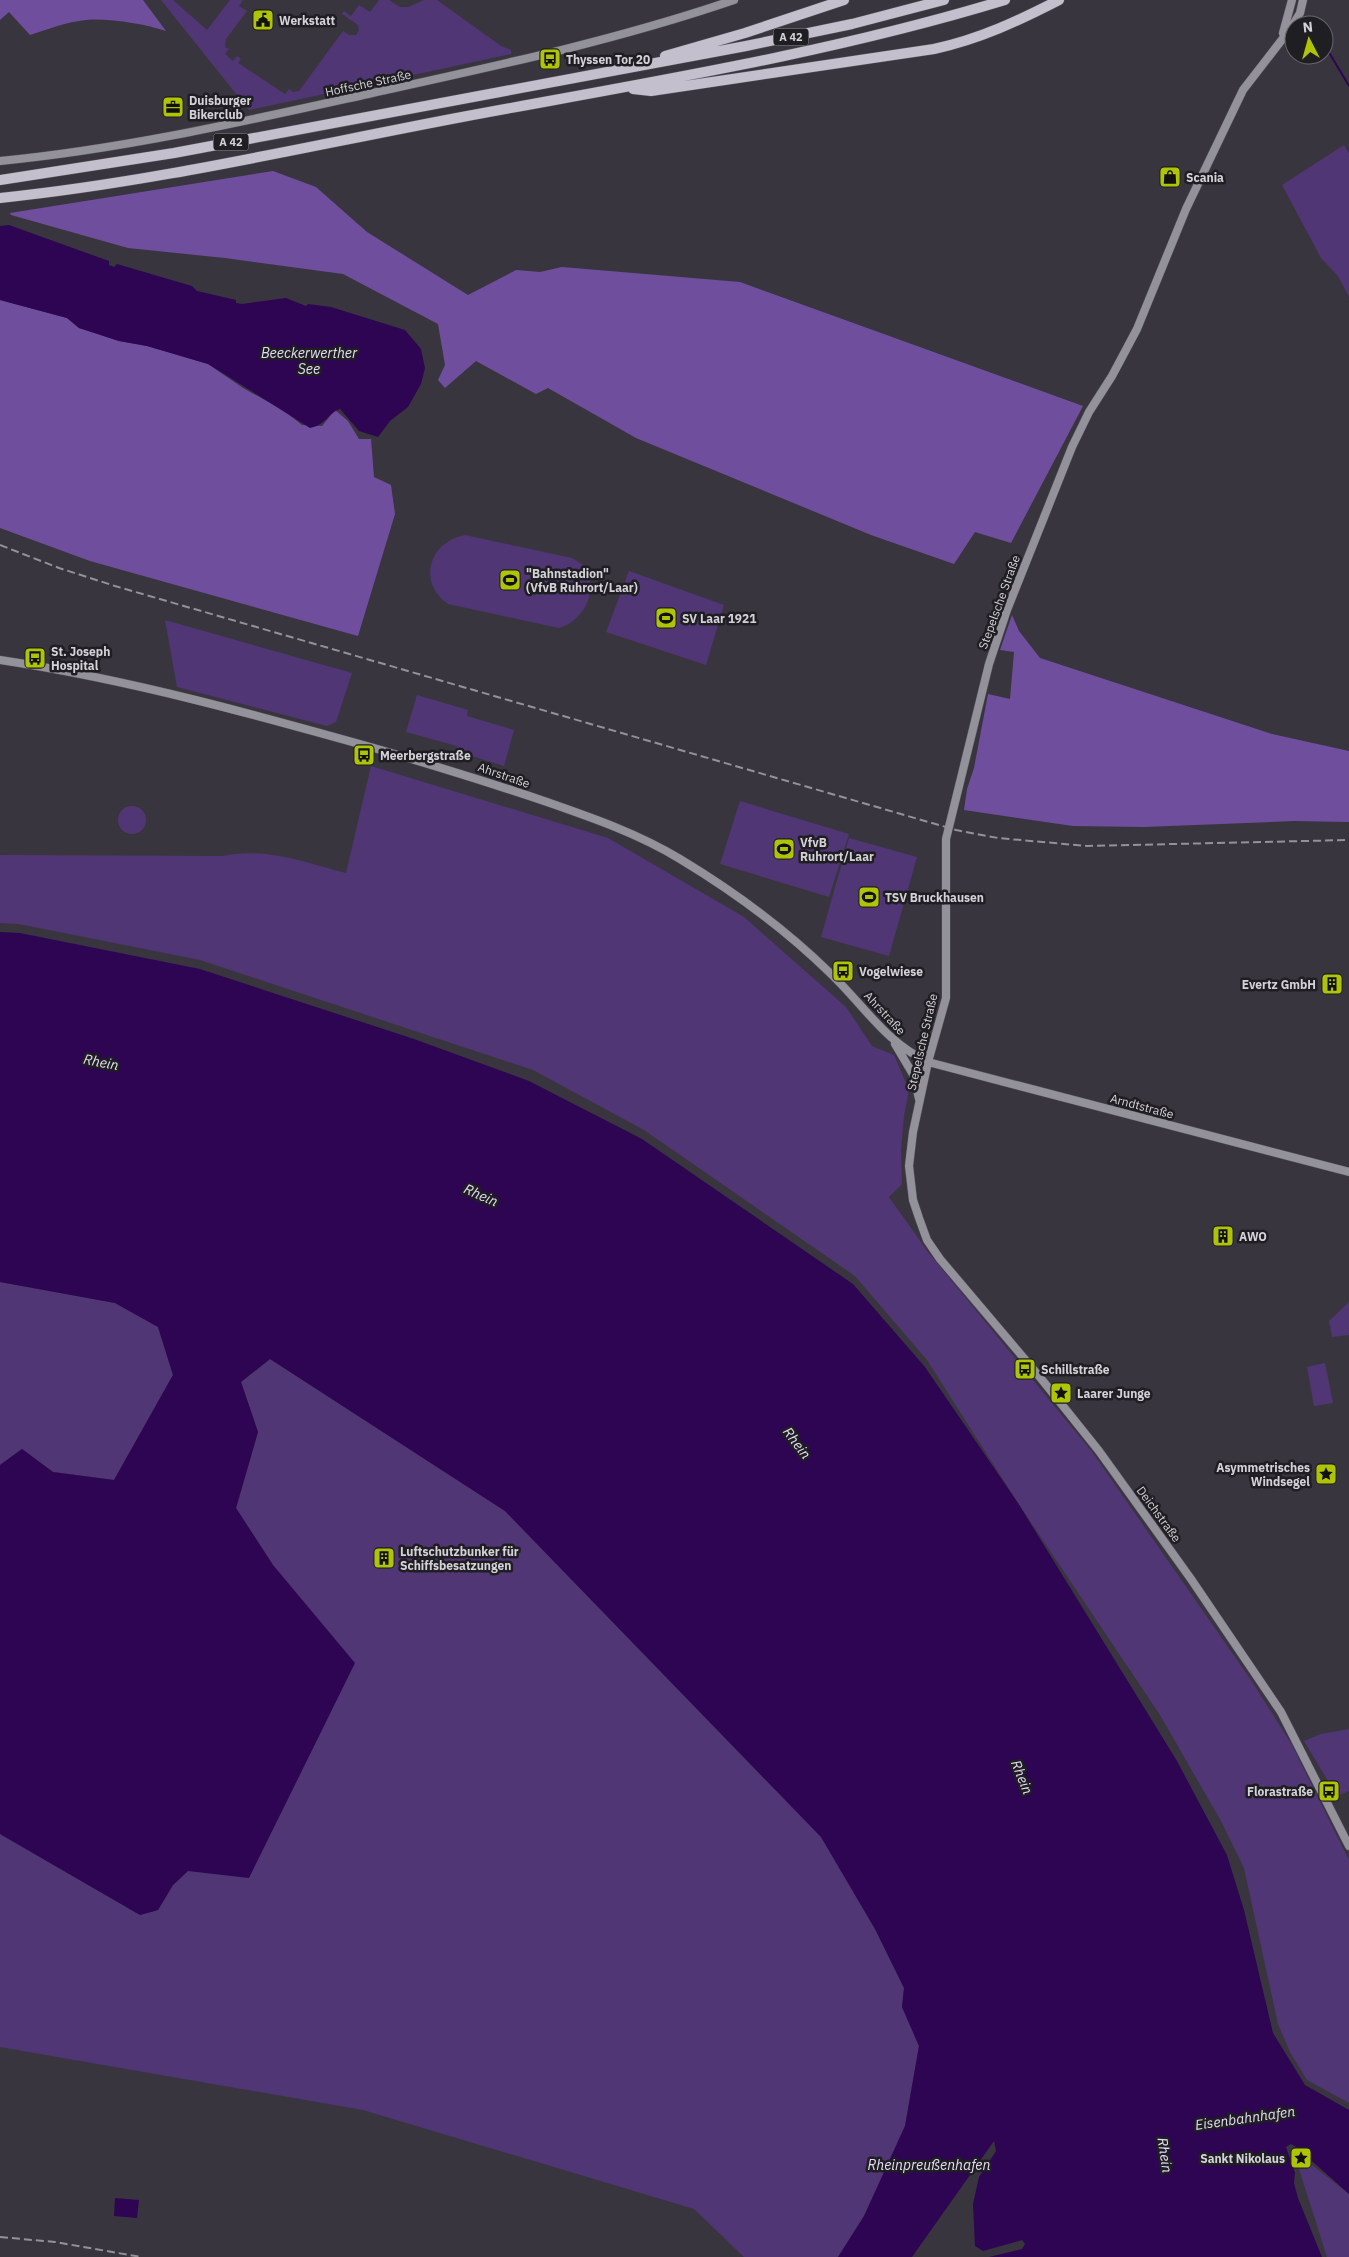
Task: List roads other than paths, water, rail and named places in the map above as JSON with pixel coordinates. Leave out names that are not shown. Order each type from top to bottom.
[{"type":"highway","points":[[636,67],[679,51],[745,33],[844,0]]},
{"type":"highway","name":"A 42","points":[[0,180],[146,158],[636,67],[797,36],[944,0]]},
{"type":"highway","name":"A 42","points":[[0,198],[123,181],[619,88],[839,44],[964,13],[1005,0]]},
{"type":"highway","points":[[619,88],[651,91],[934,49],[976,39],[1000,30],[1060,0]]},
{"type":"street","name":"Hoffsche Straße","points":[[0,161],[155,139],[243,122],[544,55],[623,34],[734,0]]},
{"type":"street","name":"Stepelsche Straße","points":[[1279,42],[1290,14],[1292,0]]},
{"type":"street","name":"Stepelsche Straße","points":[[919,1218],[913,1200],[909,1166],[928,1062],[946,998],[946,839],[988,664],[1007,610],[1072,447],[1089,412],[1112,376],[1137,330],[1186,209],[1243,90],[1300,13],[1303,0]]},
{"type":"street","name":"Ahrstraße","points":[[0,660],[158,689],[280,721],[473,776],[623,830],[679,858],[752,906],[828,970],[892,1040],[928,1062]]},
{"type":"street","points":[[892,1040],[914,1076],[920,1101]]},
{"type":"street","name":"Arndtstraße","points":[[928,1062],[1349,1172]]},
{"type":"street","name":"Deichstraße","points":[[919,1218],[927,1240],[940,1259],[1039,1376],[1099,1451],[1197,1587],[1281,1712],[1349,1846]]},
{"type":"water","name":"Beeckerwerther See","points":[[9,225],[109,261],[109,265],[114,267],[117,264],[192,286],[197,291],[236,300],[236,303],[242,304],[286,298],[306,306],[308,304],[331,307],[405,330],[421,349],[425,368],[421,384],[408,407],[390,421],[378,437],[359,431],[340,409],[332,413],[320,424],[310,428],[208,364],[147,346],[119,341],[79,328],[67,318],[0,300],[0,226]]},
{"type":"water","points":[[0,932],[20,933],[200,969],[414,1039],[529,1081],[642,1139],[853,1284],[925,1367],[1018,1503],[1177,1761],[1227,1855],[1244,1910],[1273,2033],[1305,2085],[1349,2110],[1349,2194],[1296,2147],[1291,2144],[1286,2147],[1295,2173],[1294,2183],[1298,2198],[1322,2257],[989,2257],[1022,2249],[1025,2244],[1022,2240],[983,2251],[975,2246],[973,2204],[979,2177],[996,2151],[994,2141],[912,2257],[838,2257],[864,2216],[905,2126],[919,2046],[902,2007],[904,1988],[875,1929],[821,1837],[505,1511],[270,1359],[241,1382],[258,1432],[236,1508],[273,1565],[355,1663],[249,1878],[188,1871],[173,1885],[158,1910],[140,1915],[0,1834],[0,1465],[22,1449],[53,1472],[114,1480],[173,1375],[158,1327],[115,1303],[0,1282]]},
{"type":"water","points":[[115,2198],[139,2200],[137,2218],[114,2216]]},
{"type":"waterway","points":[[1334,61],[1349,86]]},
{"type":"railway","points":[[0,545],[59,568],[115,586],[956,830],[998,838],[1087,846],[1349,840]]},
{"type":"railway","points":[[0,2237],[55,2242],[141,2257]]},
{"type":"place","name":"Werkstatt","points":[[263,20]]},
{"type":"place","name":"Thyssen Tor 20","points":[[550,59]]},
{"type":"place","name":"Duisburger Bikerclub","points":[[173,107]]},
{"type":"place","name":"Scania","points":[[1170,177]]},
{"type":"place","name":"\"Bahnstadion\" (VfvB Ruhrort/Laar)","points":[[510,580]]},
{"type":"place","name":"SV Laar 1921","points":[[666,618]]},
{"type":"place","name":"St. Joseph Hospital","points":[[35,658]]},
{"type":"place","name":"Meerbergstraße","points":[[364,755]]},
{"type":"place","name":"VfvB Ruhrort/Laar","points":[[784,849]]},
{"type":"place","name":"TSV Bruckhausen","points":[[869,897]]},
{"type":"place","name":"Vogelwiese","points":[[843,971]]},
{"type":"place","name":"Evertz GmbH","points":[[1332,984]]},
{"type":"place","name":"AWO","points":[[1223,1236]]},
{"type":"place","name":"Schillstraße","points":[[1025,1369]]},
{"type":"place","name":"Laarer Junge","points":[[1061,1393]]},
{"type":"place","name":"Asymmetrisches Windsegel","points":[[1326,1474]]},
{"type":"place","name":"Luftschutzbunker für Schiffsbesatzungen","points":[[384,1558]]},
{"type":"place","name":"Florastraße","points":[[1329,1791]]},
{"type":"place","name":"Sankt Nikolaus","points":[[1301,2158]]},
{"type":"water label","name":"Rhein","points":[[101,1062]]},
{"type":"water label","name":"Rhein","points":[[481,1195]]},
{"type":"water label","name":"Rhein","points":[[797,1443]]},
{"type":"water label","name":"Rhein","points":[[1022,1777]]},
{"type":"water label","name":"Eisenbahnhafen","points":[[1245,2118]]},
{"type":"water label","name":"Rhein","points":[[1165,2155]]},
{"type":"water label","name":"Rheinpreußenhafen","points":[[929,2165]]}]
